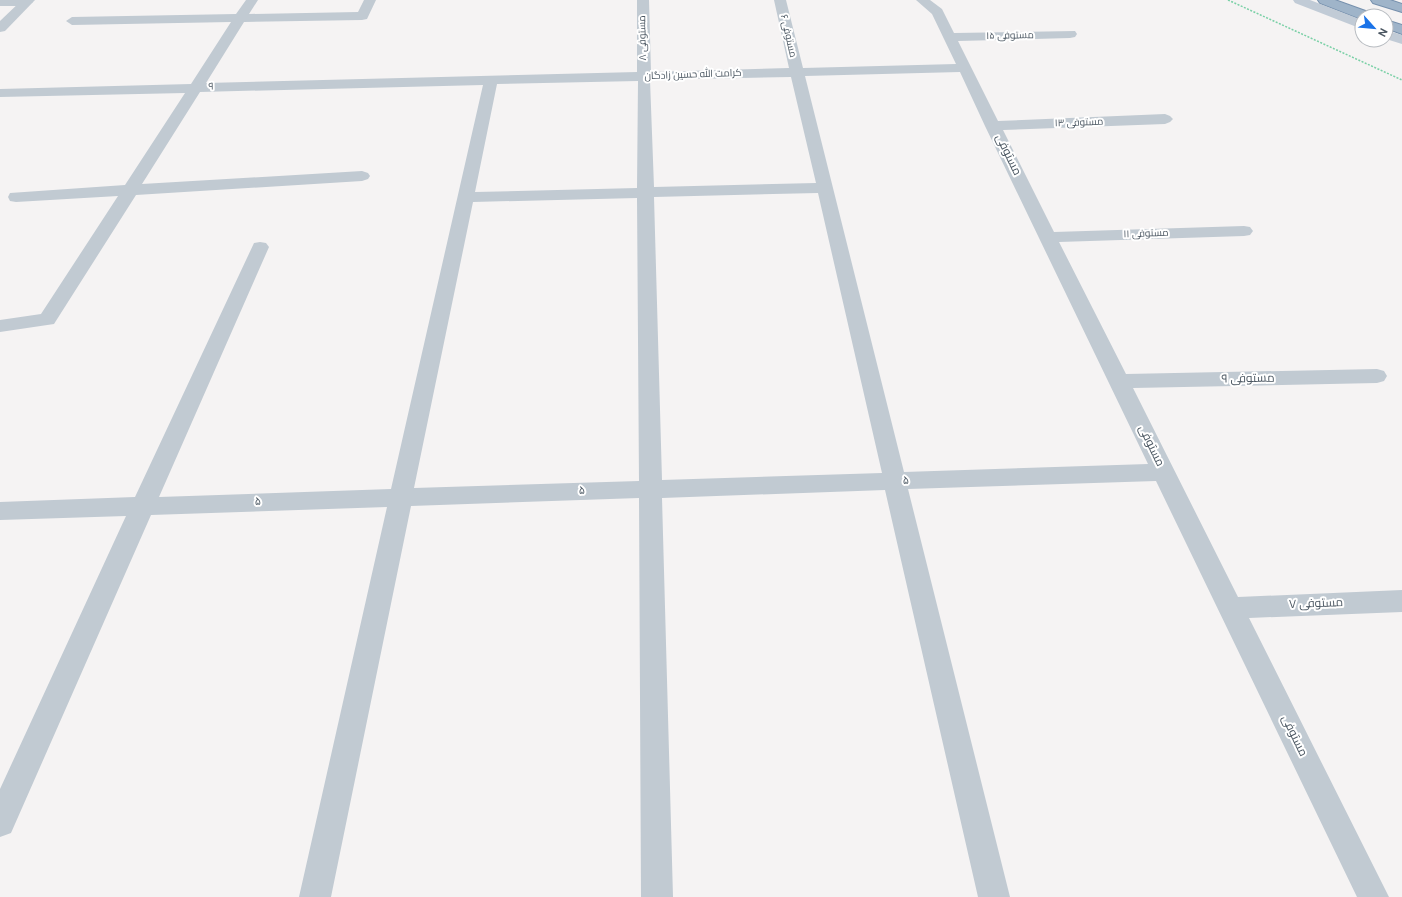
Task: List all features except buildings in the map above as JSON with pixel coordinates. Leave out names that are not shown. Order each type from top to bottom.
[{"type":"highway","points":[[1324,0],[1354,11]]},
{"type":"highway","points":[[1377,0],[1402,8]]},
{"type":"main road","points":[[1299,0],[1354,22]]},
{"type":"street","points":[[3,331],[47,320],[252,0]]},
{"type":"street","points":[[72,21],[362,16],[370,0]]},
{"type":"street","name":"مستوفی ۸","points":[[643,0],[657,897]]},
{"type":"street","name":"مستوفی ۶","points":[[780,0],[994,897]]},
{"type":"street","name":"مستوفی","points":[[922,0],[937,12],[1373,897]]},
{"type":"street","points":[[0,2],[28,1]]},
{"type":"street","points":[[0,28],[28,1]]},
{"type":"street","name":"مستوفی ۱۵","points":[[949,37],[1070,34]]},
{"type":"street","name":"کرامت الله حسین زادگان","points":[[421,82],[644,79],[797,72],[964,68]]},
{"type":"street","points":[[315,897],[491,80]]},
{"type":"street","name":"۹","points":[[0,93],[421,82]]},
{"type":"street","name":"مستوفی ۱۳","points":[[993,126],[1165,119]]},
{"type":"street","points":[[16,198],[362,176]]},
{"type":"street","points":[[466,198],[825,188]]},
{"type":"street","name":"مستوفی ۱۱","points":[[1048,237],[1244,231]]},
{"type":"street","points":[[0,822],[260,247]]},
{"type":"street","name":"مستوفی ۹","points":[[1119,381],[1377,376]]},
{"type":"street","name":"۵","points":[[0,511],[1164,472]]},
{"type":"street","name":"مستوفی ۷","points":[[1231,608],[1402,601]]},
{"type":"path","points":[[1228,0],[1402,80]]}]
